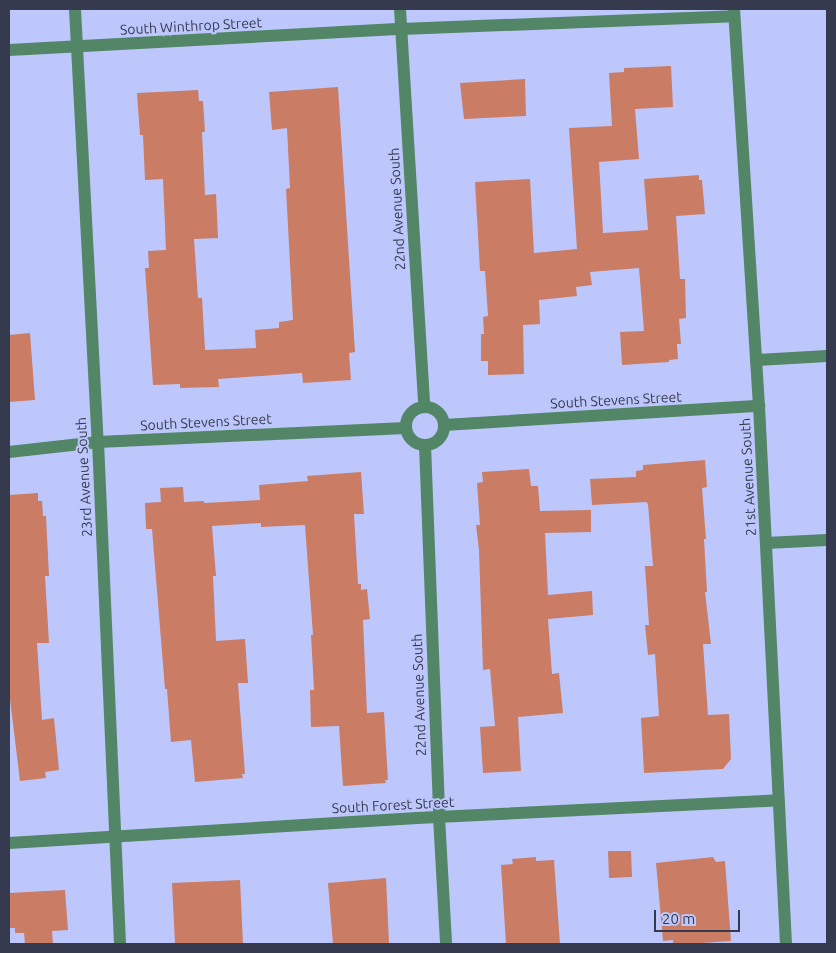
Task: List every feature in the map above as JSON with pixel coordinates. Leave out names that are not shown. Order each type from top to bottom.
[{"type":"street","name":"23rd Avenue South","points":[[75,9],[98,442],[120,944]]},
{"type":"street","name":"22nd Avenue South","points":[[400,9],[424,407]]},
{"type":"street","name":"South Winthrop Street","points":[[9,50],[734,12]]},
{"type":"street","name":"21st Avenue South","points":[[734,12],[759,406],[786,944]]},
{"type":"street","points":[[756,360],[827,356]]},
{"type":"street","name":"South Stevens Street","points":[[444,425],[759,406]]},
{"type":"street","points":[[424,407],[438,412],[444,425],[439,440],[425,446],[414,443],[409,439],[406,428],[410,414],[414,410],[424,407]]},
{"type":"street","name":"South Stevens Street","points":[[9,452],[98,442],[406,428]]},
{"type":"street","name":"22nd Avenue South","points":[[425,446],[439,817],[446,944]]},
{"type":"street","points":[[766,543],[827,540]]},
{"type":"street","name":"South Forest Street","points":[[9,843],[439,817],[779,800]]},
{"type":"building","points":[[671,66],[673,107],[635,109],[639,159],[599,162],[603,233],[648,230],[644,179],[699,175],[699,180],[702,180],[705,214],[676,216],[680,279],[685,279],[686,318],[679,319],[681,344],[677,344],[678,359],[669,360],[669,362],[622,365],[620,332],[644,331],[639,268],[590,272],[592,285],[576,287],[577,296],[539,300],[540,324],[523,325],[524,374],[488,375],[488,361],[481,361],[481,334],[484,334],[483,317],[488,316],[485,271],[480,271],[475,182],[530,179],[534,253],[577,249],[569,128],[612,126],[609,73],[624,72],[624,68]]},
{"type":"building","points":[[525,79],[526,116],[464,119],[460,83]]},
{"type":"building","points":[[338,87],[355,352],[349,353],[351,380],[303,383],[302,373],[218,379],[219,387],[180,388],[180,384],[153,385],[145,268],[149,268],[148,251],[166,250],[163,179],[145,180],[143,135],[140,135],[137,93],[198,90],[199,101],[203,101],[205,132],[202,132],[205,195],[216,194],[218,238],[194,239],[198,298],[202,298],[205,350],[256,348],[255,330],[279,328],[279,322],[293,320],[286,189],[290,188],[287,128],[272,130],[269,92]]},
{"type":"building","points":[[30,333],[35,400],[9,402],[9,335]]},
{"type":"building","points":[[705,460],[707,487],[702,488],[706,539],[704,539],[707,592],[705,592],[711,644],[703,644],[708,715],[729,714],[731,759],[723,769],[644,773],[641,718],[659,716],[655,654],[648,655],[645,625],[649,625],[645,566],[653,566],[648,504],[646,502],[592,505],[590,479],[636,477],[636,471],[643,470],[643,465]]},
{"type":"building","points":[[529,469],[531,486],[538,486],[540,511],[591,510],[591,532],[545,533],[548,595],[592,591],[593,615],[548,619],[552,674],[559,673],[563,713],[518,717],[521,771],[483,773],[480,727],[495,726],[490,669],[483,670],[479,550],[476,525],[480,525],[477,483],[483,482],[482,472]]},
{"type":"building","points":[[361,472],[364,514],[354,514],[358,584],[361,584],[361,590],[367,589],[370,619],[363,620],[367,713],[384,712],[388,780],[385,780],[386,783],[343,786],[339,726],[311,727],[310,690],[314,690],[311,635],[313,635],[305,525],[261,527],[261,523],[212,526],[216,576],[213,576],[216,641],[245,639],[248,683],[238,683],[245,774],[242,774],[243,778],[195,782],[191,740],[171,742],[152,529],[146,529],[145,503],[161,502],[160,488],[183,487],[184,502],[204,501],[204,503],[260,500],[259,485],[308,481],[307,476]]},
{"type":"building","points":[[38,493],[38,501],[42,501],[43,516],[46,516],[49,576],[45,576],[49,643],[37,643],[42,720],[54,718],[59,770],[45,772],[46,778],[20,781],[9,691],[9,495]]},
{"type":"building","points":[[608,851],[631,851],[632,877],[609,878]]},
{"type":"building","points":[[536,857],[536,861],[554,860],[560,944],[506,944],[501,865],[513,864],[512,859]]},
{"type":"building","points":[[713,857],[716,862],[725,861],[731,941],[673,944],[673,940],[663,941],[656,863]]},
{"type":"building","points":[[386,878],[389,943],[333,944],[328,883]]},
{"type":"building","points":[[240,880],[243,944],[175,944],[172,883]]},
{"type":"building","points":[[65,890],[68,930],[52,931],[53,944],[25,944],[24,933],[15,933],[15,928],[9,928],[9,893]]}]
